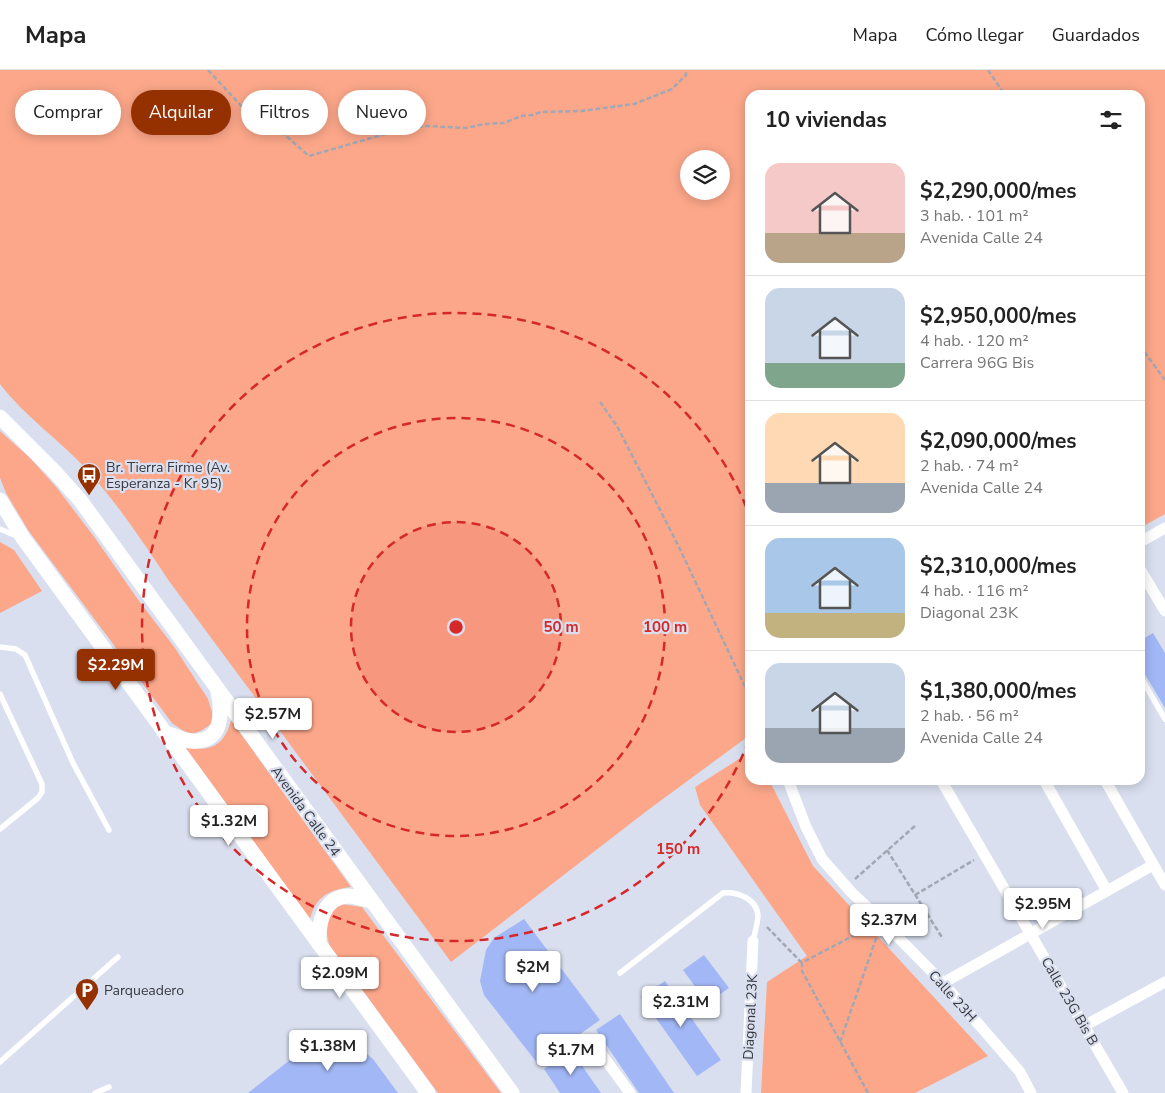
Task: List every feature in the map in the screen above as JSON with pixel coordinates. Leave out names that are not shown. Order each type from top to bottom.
[{"type":"main road","name":"Avenida Calle 24","points":[[0,418],[54,471],[80,500],[512,1093]]},
{"type":"main road","points":[[0,500],[23,538],[428,1093]]},
{"type":"main road","points":[[164,732],[190,741],[210,737],[216,731],[220,714],[220,704],[216,688]]},
{"type":"main road","points":[[319,944],[319,924],[328,905],[337,898],[347,896],[371,901]]},
{"type":"street","points":[[1145,539],[1165,528]]},
{"type":"street","points":[[1145,577],[1165,611]]},
{"type":"street","name":"Calle 23H","points":[[790,785],[806,827],[822,859],[846,886],[943,983],[1020,1072],[1031,1093]]},
{"type":"street","name":"Calle 23G Bis B","points":[[944,785],[1123,1093]]},
{"type":"street","points":[[1047,785],[1107,891]]},
{"type":"street","points":[[1107,785],[1165,885]]},
{"type":"street","points":[[943,983],[1153,865]]},
{"type":"street","name":"Diagonal 23K","points":[[744,1092],[754,941]]},
{"type":"street","points":[[1084,1026],[1165,982]]},
{"type":"street","points":[[594,1044],[630,1093]]},
{"type":"lane","points":[[0,529],[23,538]]},
{"type":"lane","points":[[0,647],[16,649],[25,655],[73,763],[109,830]]},
{"type":"lane","points":[[1145,685],[1165,719]]},
{"type":"lane","points":[[0,694],[42,784],[42,792],[38,798],[0,829]]},
{"type":"lane","points":[[620,973],[723,893],[732,891],[741,894],[751,902],[757,911],[758,918],[754,941]]},
{"type":"lane","points":[[0,1062],[118,957]]},
{"type":"lane","points":[[95,1093],[109,1087]]},
{"type":"path","points":[[208,70],[258,124],[285,135],[309,156],[406,128],[428,126],[466,128],[504,123],[521,116],[541,112],[581,111],[634,104],[672,90],[686,75],[686,70]]},
{"type":"path","points":[[988,70],[1002,90]]},
{"type":"path","points":[[1145,353],[1165,380]]},
{"type":"path","points":[[600,402],[617,426],[678,545],[745,686]]},
{"type":"path","points":[[846,886],[916,825]]},
{"type":"path","points":[[887,850],[943,939]]},
{"type":"path","points":[[915,895],[984,854]]},
{"type":"path","points":[[758,918],[802,964],[802,971],[868,1093]]},
{"type":"path","points":[[802,964],[882,920]]},
{"type":"path","points":[[840,1042],[882,920]]},
{"type":"shaded area","points":[[0,70],[1165,70],[1165,514],[1145,525],[1145,90],[745,90],[745,739],[648,810],[451,962],[169,581],[120,510],[77,459],[20,407],[0,384]]},
{"type":"shaded area","points":[[0,431],[31,459],[57,488],[175,648],[208,699],[212,712],[212,723],[206,728],[192,733],[172,723],[28,530],[6,493],[0,478]]},
{"type":"shaded area","points":[[0,542],[14,550],[42,591],[0,613]]},
{"type":"shaded area","points":[[231,720],[351,887],[330,892],[324,896],[316,905],[310,919],[186,748],[203,749],[216,745],[225,736]]},
{"type":"shaded area","points":[[745,755],[745,785],[772,785],[813,866],[988,1056],[915,1093],[761,1093],[767,982],[807,956],[700,805],[695,787]]},
{"type":"shaded area","points":[[341,904],[362,907],[501,1093],[438,1093],[330,946],[327,934],[329,917]]},
{"type":"building","points":[[1153,633],[1165,653],[1165,708],[1145,674],[1145,638]]},
{"type":"building","points":[[524,919],[600,1020],[538,1064],[484,995],[480,981],[486,950],[494,938]]},
{"type":"building","points":[[704,955],[729,988],[707,1003],[683,970]]},
{"type":"building","points":[[665,981],[721,1060],[697,1076],[641,997]]},
{"type":"building","points":[[620,1014],[674,1093],[639,1093],[596,1030]]},
{"type":"building","points":[[327,1040],[347,1043],[363,1051],[373,1059],[398,1093],[248,1093],[309,1045]]},
{"type":"building","points":[[571,1050],[601,1093],[560,1093],[544,1069]]},
{"type":"place","name":"Br. Tierra Firme (Av. Esperanza - Kr 95)","points":[[89,496]]},
{"type":"place","name":"Parqueadero","points":[[87,1011]]}]
